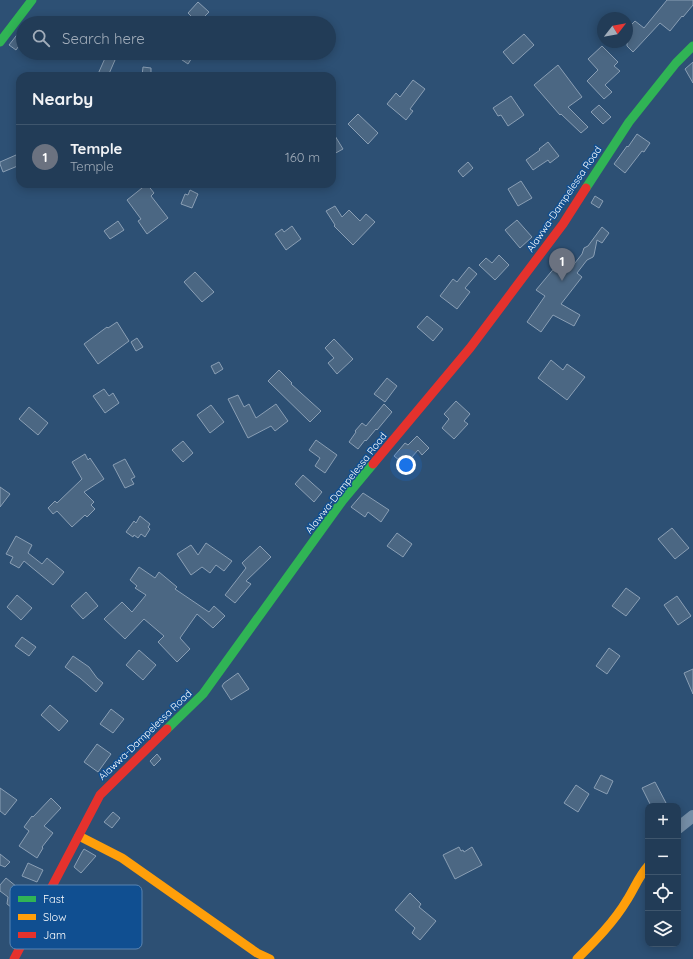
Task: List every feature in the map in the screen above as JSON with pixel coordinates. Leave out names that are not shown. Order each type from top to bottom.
[{"type":"main road","points":[[20,16],[32,0]]},
{"type":"main road","points":[[0,42],[16,21]]},
{"type":"main road","name":"Alawwa-Dampelessa Road","points":[[53,885],[100,795],[203,694],[344,500],[470,348],[563,224],[629,122],[676,63],[693,46]]},
{"type":"main road","points":[[79,836],[122,858],[257,953],[270,959]]},
{"type":"main road","points":[[577,959],[611,924],[627,901],[645,870]]},
{"type":"main road","name":"Alawwa-Dampelessa Road","points":[[14,959],[19,949]]},
{"type":"street","points":[[681,826],[693,816]]},
{"type":"building","points":[[667,0],[693,0],[693,5],[670,31],[660,23],[633,52],[629,48],[633,48],[633,23],[635,21],[644,28]]},
{"type":"building","points":[[198,2],[209,12],[205,16],[191,16],[188,13]]},
{"type":"building","points":[[524,34],[534,45],[513,64],[503,52]]},
{"type":"building","points":[[16,36],[16,50],[9,45]]},
{"type":"building","points":[[600,48],[604,48],[618,62],[614,66],[620,71],[605,85],[612,92],[604,99],[587,81],[598,70],[588,59]]},
{"type":"building","points":[[104,60],[115,60],[110,72],[99,72]]},
{"type":"building","points":[[182,60],[191,60],[188,64]]},
{"type":"building","points":[[693,62],[693,83],[685,69]]},
{"type":"building","points":[[558,65],[582,97],[568,107],[588,127],[581,133],[561,114],[560,115],[534,85]]},
{"type":"building","points":[[143,67],[151,68],[151,72],[142,72]]},
{"type":"building","points":[[413,80],[425,89],[410,109],[413,111],[406,120],[387,104],[396,93],[400,97]]},
{"type":"building","points":[[511,96],[524,115],[508,126],[501,115],[498,116],[493,108]]},
{"type":"building","points":[[599,105],[611,117],[603,124],[591,112]]},
{"type":"building","points":[[358,114],[378,133],[368,144],[348,124]]},
{"type":"building","points":[[637,134],[650,143],[625,173],[614,164]]},
{"type":"building","points":[[336,138],[343,149],[336,153]]},
{"type":"building","points":[[548,142],[559,156],[550,163],[548,160],[533,170],[526,160]]},
{"type":"building","points":[[16,155],[16,167],[3,172],[0,162]]},
{"type":"building","points":[[468,162],[473,168],[463,177],[458,171]]},
{"type":"building","points":[[521,181],[532,198],[518,206],[508,189]]},
{"type":"building","points":[[142,188],[150,188],[154,193],[151,196],[168,218],[147,234],[138,221],[141,219],[127,200]]},
{"type":"building","points":[[190,190],[198,194],[192,208],[181,204],[185,194],[188,195]]},
{"type":"building","points":[[595,196],[603,201],[599,208],[591,203]]},
{"type":"building","points":[[335,206],[342,217],[349,210],[360,221],[366,214],[375,222],[353,245],[334,226],[335,225],[326,211]]},
{"type":"building","points":[[517,220],[532,237],[520,248],[505,230]]},
{"type":"building","points":[[118,221],[124,230],[110,239],[104,231]]},
{"type":"building","points":[[292,226],[301,239],[286,250],[275,234],[282,229],[284,232]]},
{"type":"building","points":[[602,227],[609,233],[602,243],[597,240],[593,257],[587,260],[577,273],[582,277],[561,304],[580,315],[574,326],[553,315],[541,332],[527,322],[545,296],[536,290],[556,266],[561,270],[566,265],[571,268],[582,254],[584,248],[588,246]]},
{"type":"building","points":[[499,255],[509,265],[495,280],[479,265],[486,258],[492,263]]},
{"type":"building","points":[[469,267],[477,274],[465,288],[470,292],[457,309],[440,296],[453,279],[457,282]]},
{"type":"building","points":[[195,272],[214,292],[202,302],[184,282]]},
{"type":"building","points":[[427,316],[443,329],[433,341],[417,327]]},
{"type":"building","points":[[117,322],[129,341],[98,364],[84,344],[107,327],[108,328]]},
{"type":"building","points":[[137,338],[143,347],[136,351],[131,342]]},
{"type":"building","points":[[334,339],[353,359],[337,374],[328,363],[334,358],[325,348]]},
{"type":"building","points":[[551,360],[563,370],[567,364],[585,377],[567,400],[538,378]]},
{"type":"building","points":[[219,362],[223,369],[215,374],[211,366]]},
{"type":"building","points":[[279,370],[292,383],[291,384],[321,411],[310,422],[268,381]]},
{"type":"building","points":[[387,378],[397,386],[385,402],[374,394]]},
{"type":"building","points":[[104,389],[109,396],[113,393],[119,403],[105,413],[93,396]]},
{"type":"building","points":[[238,395],[244,407],[249,404],[256,418],[276,404],[288,421],[275,431],[271,426],[248,438],[228,399]]},
{"type":"building","points":[[456,401],[470,414],[464,421],[468,424],[454,439],[442,428],[449,419],[444,414]]},
{"type":"building","points":[[384,404],[392,412],[358,449],[349,442],[356,432],[355,431],[362,423],[366,426]]},
{"type":"building","points":[[211,405],[224,422],[210,433],[197,415]]},
{"type":"building","points":[[29,407],[48,423],[38,435],[19,419]]},
{"type":"building","points":[[417,436],[429,448],[422,455],[418,450],[405,465],[394,456],[405,443],[408,445]]},
{"type":"building","points":[[316,440],[337,455],[325,473],[315,466],[320,458],[309,450]]},
{"type":"building","points":[[183,441],[193,453],[183,462],[172,450]]},
{"type":"building","points":[[85,454],[88,460],[90,458],[104,479],[84,492],[94,502],[91,505],[95,509],[87,517],[85,515],[72,527],[57,511],[53,514],[48,508],[55,501],[57,503],[82,479],[72,462]]},
{"type":"building","points":[[125,459],[135,477],[131,479],[134,484],[125,488],[113,465]]},
{"type":"building","points":[[303,475],[322,492],[314,502],[295,484]]},
{"type":"building","points":[[0,487],[10,494],[0,507]]},
{"type":"building","points":[[363,493],[389,510],[381,522],[368,512],[365,517],[351,507]]},
{"type":"building","points":[[140,516],[150,524],[148,527],[150,529],[145,537],[141,534],[138,538],[134,535],[133,537],[126,532],[134,521],[136,523]]},
{"type":"building","points":[[672,528],[689,548],[675,559],[658,539]]},
{"type":"building","points":[[397,533],[412,544],[403,557],[387,546]]},
{"type":"building","points":[[16,536],[32,545],[28,553],[42,564],[47,558],[64,572],[53,585],[24,561],[19,568],[10,563],[13,557],[6,554]]},
{"type":"building","points":[[206,543],[232,561],[224,571],[216,565],[210,573],[202,567],[191,575],[177,554],[191,545],[198,555]]},
{"type":"building","points":[[260,546],[271,557],[246,581],[251,584],[235,603],[225,595],[246,568],[242,563]]},
{"type":"building","points":[[139,567],[155,578],[159,572],[177,587],[175,589],[209,612],[214,606],[225,616],[213,628],[197,614],[180,638],[190,649],[177,662],[158,642],[164,636],[144,619],[125,639],[104,619],[122,602],[132,612],[146,595],[135,588],[137,586],[130,580]]},
{"type":"building","points":[[626,588],[640,598],[626,616],[612,606]]},
{"type":"building","points":[[86,592],[98,606],[83,619],[71,606]]},
{"type":"building","points":[[17,595],[32,608],[21,620],[7,607]]},
{"type":"building","points":[[677,596],[691,616],[678,625],[664,605]]},
{"type":"building","points":[[22,637],[36,647],[29,656],[15,646]]},
{"type":"building","points":[[609,648],[620,656],[607,674],[596,666]]},
{"type":"building","points":[[139,650],[156,665],[143,680],[126,665]]},
{"type":"building","points":[[73,656],[89,667],[97,678],[103,683],[96,692],[65,667]]},
{"type":"building","points":[[693,669],[693,694],[684,673]]},
{"type":"building","points":[[238,673],[249,689],[231,700],[222,686]]},
{"type":"building","points":[[50,705],[68,721],[59,731],[41,715]]},
{"type":"building","points":[[111,709],[124,719],[113,733],[100,724]]},
{"type":"building","points":[[97,744],[111,754],[98,772],[84,762]]},
{"type":"building","points":[[157,754],[161,759],[154,766],[150,761]]},
{"type":"building","points":[[601,775],[613,781],[607,794],[594,788]]},
{"type":"building","points":[[655,782],[666,803],[650,803],[642,788]]},
{"type":"building","points":[[576,785],[589,794],[578,812],[564,803]]},
{"type":"building","points":[[0,788],[17,800],[5,815],[0,811]]},
{"type":"building","points":[[51,798],[61,808],[44,826],[53,833],[42,847],[43,848],[37,858],[19,846],[29,831],[24,827],[32,816],[33,817]]},
{"type":"building","points":[[113,812],[120,818],[112,828],[104,822]]},
{"type":"building","points":[[459,847],[461,851],[463,850],[464,852],[472,847],[482,865],[455,879],[443,855]]},
{"type":"building","points":[[84,849],[96,856],[81,873],[74,867]]},
{"type":"building","points":[[0,854],[10,862],[5,867],[0,865]]},
{"type":"building","points":[[28,863],[43,870],[37,882],[22,876]]},
{"type":"building","points":[[6,878],[15,885],[10,885],[10,906],[7,904],[8,897],[0,891],[0,885]]},
{"type":"building","points":[[410,893],[421,904],[419,907],[436,921],[420,940],[412,933],[415,928],[395,910]]},
{"type":"traffic: fast","points":[[20,16],[32,0]]},
{"type":"traffic: fast","points":[[0,42],[16,21]]},
{"type":"traffic: fast","points":[[586,188],[629,122],[676,63],[693,46]]},
{"type":"traffic: fast","points":[[167,729],[203,694],[343,500],[373,464]]},
{"type":"traffic: slow","points":[[79,836],[122,858],[257,953],[270,959]]},
{"type":"traffic: slow","points":[[577,959],[610,924],[627,900],[645,870]]},
{"type":"traffic: jam","points":[[373,464],[470,348],[563,224],[586,188]]},
{"type":"traffic: jam","points":[[53,885],[100,795],[167,729]]},
{"type":"traffic: jam","points":[[14,959],[19,949]]},
{"type":"place","name":"Temple","points":[[562,281]]}]
